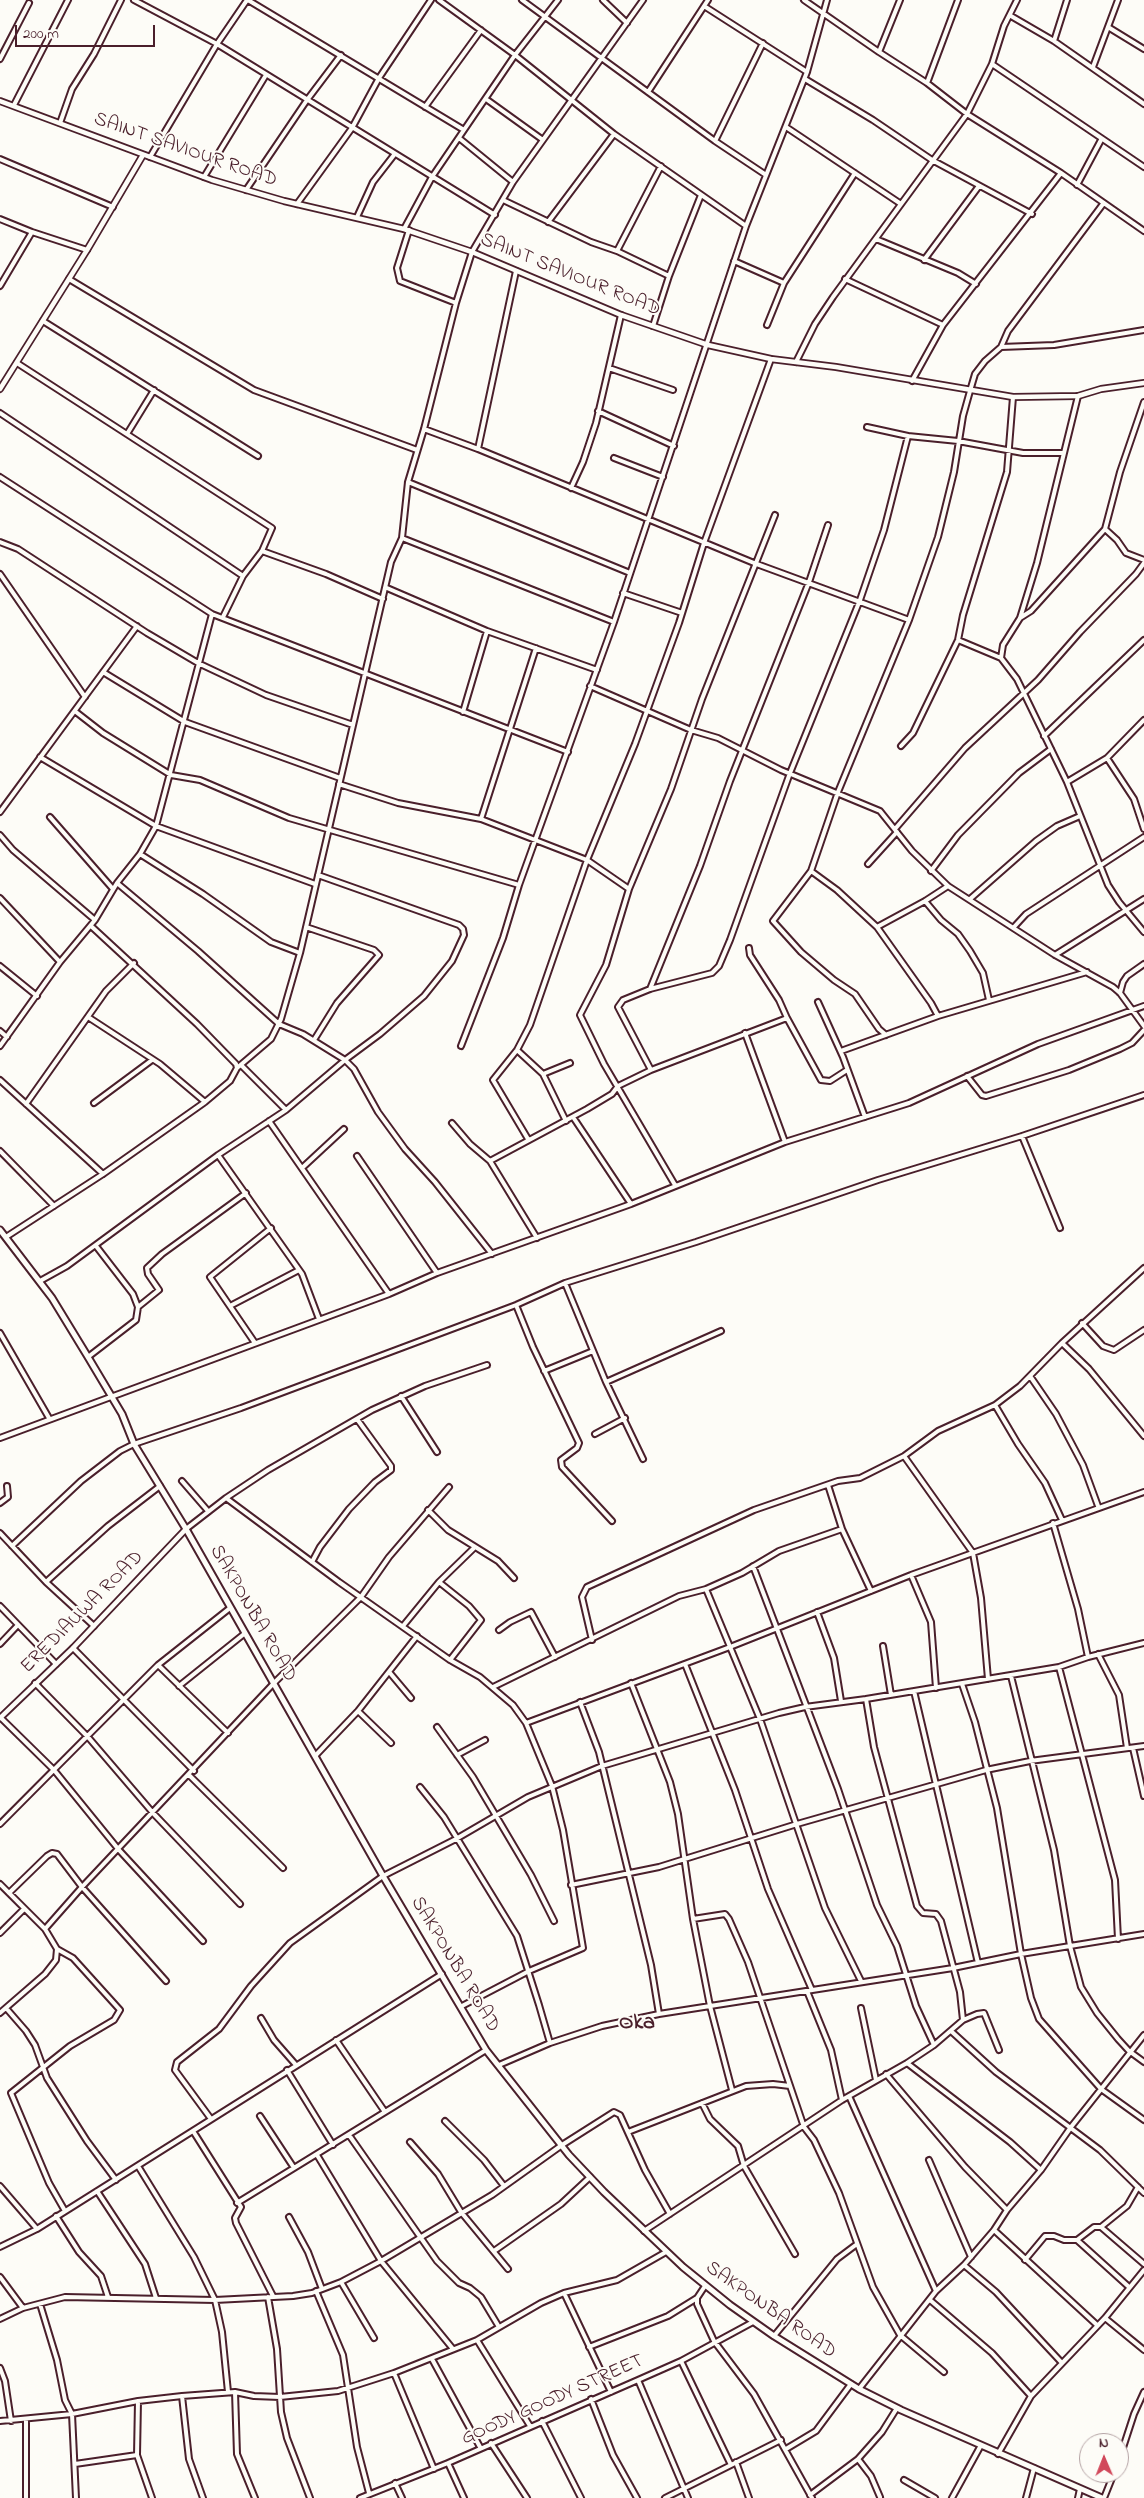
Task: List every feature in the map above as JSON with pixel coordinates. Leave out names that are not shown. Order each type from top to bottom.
[{"type":"main road","name":"SAKPONBA ROAD","points":[[0,1230],[40,1281],[88,1357],[111,1397],[134,1444],[186,1529],[383,1876],[462,2006],[486,2050],[562,2145],[590,2177],[666,2252],[705,2286],[774,2336],[859,2389],[897,2408],[980,2447],[1103,2498]]},
{"type":"street","points":[[14,105],[68,0]]},
{"type":"street","points":[[60,123],[72,89],[94,54],[121,0]]},
{"type":"street","points":[[134,0],[217,44],[394,154],[495,214]]},
{"type":"street","points":[[150,158],[217,44],[247,0],[464,130]]},
{"type":"street","points":[[298,204],[352,128],[379,78],[431,0]]},
{"type":"street","points":[[439,0],[573,99],[614,134],[746,226]]},
{"type":"street","points":[[522,0],[544,18],[715,141],[766,175]]},
{"type":"street","points":[[456,303],[400,281],[397,268],[407,230],[432,177],[515,55],[558,0]]},
{"type":"street","points":[[603,0],[627,24]]},
{"type":"street","points":[[6,1237],[103,1174],[205,1102],[230,1081],[239,1066],[272,1039],[279,1024],[300,953],[391,562],[402,538],[408,482],[424,430],[456,303],[472,252],[513,182],[643,0]]},
{"type":"street","points":[[648,92],[708,0]]},
{"type":"street","points":[[804,0],[927,83],[967,114],[1061,173],[1144,231]]},
{"type":"street","points":[[461,1046],[502,938],[519,885],[614,622],[708,345],[746,226],[808,72],[822,11],[827,0]]},
{"type":"street","points":[[879,52],[900,0]]},
{"type":"street","points":[[927,83],[958,0]]},
{"type":"street","points":[[796,362],[815,324],[846,279],[967,114],[992,64],[1004,26],[1011,16],[1017,0]]},
{"type":"street","points":[[1054,41],[1068,0]]},
{"type":"street","points":[[1093,67],[1118,0]]},
{"type":"street","points":[[0,59],[29,3]]},
{"type":"street","points":[[704,6],[808,72]]},
{"type":"street","points":[[1011,16],[1054,41],[1144,104]]},
{"type":"street","points":[[1108,27],[1144,48]]},
{"type":"street","points":[[425,107],[481,30]]},
{"type":"street","points":[[715,141],[763,43]]},
{"type":"street","points":[[246,190],[307,100],[341,55]]},
{"type":"street","points":[[992,64],[1101,140],[1144,167]]},
{"type":"street","points":[[204,177],[266,75]]},
{"type":"street","points":[[805,79],[873,120],[932,160],[1032,214]]},
{"type":"street","points":[[486,98],[543,140]]},
{"type":"street","name":"SAINT SAVIOUR ROAD","points":[[0,100],[204,177],[298,204],[407,230],[472,252],[622,315],[708,345],[771,359],[1013,397],[1078,396],[1101,389],[1144,383]]},
{"type":"street","points":[[786,127],[901,204]]},
{"type":"street","points":[[548,222],[614,134]]},
{"type":"street","points":[[460,138],[513,182]]},
{"type":"street","points":[[1077,185],[1101,140]]},
{"type":"street","points":[[357,217],[373,182],[394,154]]},
{"type":"street","points":[[0,389],[87,250],[143,155]]},
{"type":"street","points":[[0,159],[113,207]]},
{"type":"street","points":[[617,252],[661,166]]},
{"type":"street","points":[[767,325],[784,283],[855,173]]},
{"type":"street","points":[[912,381],[943,325],[1032,214],[1061,173]]},
{"type":"street","points":[[924,260],[979,186]]},
{"type":"street","points":[[653,326],[669,276],[701,195]]},
{"type":"street","points":[[503,200],[590,242],[669,276]]},
{"type":"street","points":[[886,1035],[879,1029],[855,994],[834,980],[801,952],[774,924],[775,916],[811,871],[838,792],[909,620],[938,537],[954,472],[958,441],[975,374],[1001,347],[1008,331],[1103,204]]},
{"type":"street","points":[[0,219],[32,232],[87,250]]},
{"type":"street","points":[[0,286],[32,232]]},
{"type":"street","points":[[876,239],[976,284]]},
{"type":"street","points":[[734,261],[784,283]]},
{"type":"street","points":[[478,449],[516,271]]},
{"type":"street","points":[[69,279],[254,390],[417,450]]},
{"type":"street","points":[[846,279],[943,325]]},
{"type":"street","points":[[571,488],[583,462],[622,315]]},
{"type":"street","points":[[44,320],[258,456]]},
{"type":"street","points":[[1001,347],[1054,346],[1144,330]]},
{"type":"street","points":[[528,1139],[493,1080],[517,1050],[530,1025],[587,860],[635,744],[682,613],[704,543],[771,359]]},
{"type":"street","points":[[17,363],[272,528],[262,551],[243,576],[223,617]]},
{"type":"street","points":[[609,368],[673,390]]},
{"type":"street","points":[[127,434],[154,390]]},
{"type":"street","points":[[1001,658],[1003,645],[1020,618],[1051,511],[1063,453],[1078,396]]},
{"type":"street","points":[[901,746],[913,733],[958,640],[963,615],[1002,492],[1009,451],[1013,397]]},
{"type":"street","points":[[1020,618],[1031,611],[1105,529],[1120,472],[1144,402]]},
{"type":"street","points":[[598,411],[674,446]]},
{"type":"street","points":[[0,413],[243,576]]},
{"type":"street","points":[[867,427],[908,436],[958,441],[1009,451],[1063,453]]},
{"type":"street","points":[[424,430],[478,449],[754,563],[860,600],[909,620]]},
{"type":"street","points":[[651,1070],[618,1007],[623,1000],[650,989],[716,970],[730,940],[790,773],[860,600],[884,530],[908,436]]},
{"type":"street","points":[[614,458],[663,477]]},
{"type":"street","points":[[0,476],[212,614],[568,752]]},
{"type":"street","points":[[408,482],[630,573]]},
{"type":"street","points":[[676,1185],[604,1064],[580,1015],[606,965],[629,889],[671,789],[691,730],[754,563],[775,514]]},
{"type":"street","points":[[650,989],[700,866],[742,749],[809,582],[828,525]]},
{"type":"street","points":[[868,864],[965,748],[1038,680],[1080,632],[1136,574],[1144,561],[1126,553],[1117,540],[1105,529]]},
{"type":"street","points":[[402,538],[614,622]]},
{"type":"street","points":[[0,542],[18,549],[198,663],[266,695],[353,725]]},
{"type":"street","points":[[262,551],[326,574],[383,598]]},
{"type":"street","points":[[0,574],[84,697]]},
{"type":"street","points":[[386,588],[487,631],[597,670]]},
{"type":"street","points":[[623,593],[682,613]]},
{"type":"street","points":[[0,1046],[60,962],[91,926],[116,883],[140,854],[156,826],[212,614]]},
{"type":"street","points":[[0,812],[76,712],[84,697],[137,626]]},
{"type":"street","points":[[463,712],[487,631]]},
{"type":"street","points":[[958,640],[1001,658],[1017,679],[1067,782],[1113,894],[1144,932]]},
{"type":"street","points":[[1044,736],[1144,640]]},
{"type":"street","points":[[481,819],[508,729],[536,648]]},
{"type":"street","points":[[103,672],[184,722],[340,778]]},
{"type":"street","points":[[590,686],[691,730],[742,749],[790,773],[880,811],[931,871],[948,886],[1055,955],[1112,987],[1120,993],[1144,1028],[1132,1042],[1120,1050],[1069,1070],[986,1096],[982,1095],[967,1076]]},
{"type":"street","points":[[76,712],[104,733],[171,775],[200,780],[289,818],[519,885]]},
{"type":"street","points":[[1067,782],[1107,758],[1142,722],[1144,728]]},
{"type":"street","points":[[931,871],[958,835],[1019,773],[1051,750]]},
{"type":"street","points":[[40,758],[156,826],[315,884]]},
{"type":"street","points":[[1107,758],[1134,799],[1144,829]]},
{"type":"street","points":[[339,784],[398,804],[481,819],[587,860],[629,889]]},
{"type":"street","points":[[970,899],[1036,841],[1057,826],[1080,816]]},
{"type":"street","points":[[50,817],[113,889]]},
{"type":"street","points":[[0,835],[13,850],[95,920]]},
{"type":"street","points":[[1014,927],[1026,914],[1144,837]]},
{"type":"street","points":[[140,854],[203,894],[271,942],[300,953]]},
{"type":"street","points":[[811,871],[837,890],[877,927],[931,1003],[938,1016]]},
{"type":"street","points":[[40,1281],[67,1266],[96,1246],[218,1155],[286,1110],[345,1060],[380,1034],[439,979],[452,962],[464,935],[463,928],[459,925],[318,875]]},
{"type":"street","points":[[116,883],[198,951],[279,1024],[314,1040],[345,1060],[354,1069],[378,1112],[405,1149],[435,1182],[492,1254]]},
{"type":"street","points":[[877,927],[948,886]]},
{"type":"street","points":[[0,898],[60,962]]},
{"type":"street","points":[[1055,955],[1128,911],[1144,899]]},
{"type":"street","points":[[925,901],[941,920],[958,934],[970,951],[983,973],[989,1000]]},
{"type":"street","points":[[91,926],[134,963],[236,1064],[286,1110]]},
{"type":"street","points":[[306,926],[374,950],[379,955],[337,1003],[314,1040]]},
{"type":"street","points":[[749,948],[750,955],[779,1000],[821,1080],[830,1081],[847,1070]]},
{"type":"street","points":[[26,1104],[106,991],[134,963]]},
{"type":"street","points":[[1120,993],[1123,982],[1131,972],[1144,964]]},
{"type":"street","points":[[1073,965],[1075,977]]},
{"type":"street","points":[[0,966],[37,996]]},
{"type":"street","points":[[841,1051],[938,1016],[1087,972]]},
{"type":"street","points":[[1112,987],[1123,982]]},
{"type":"street","points":[[818,1002],[841,1051],[865,1117]]},
{"type":"street","points":[[0,1438],[49,1418],[111,1397],[389,1294],[437,1272],[631,1204],[785,1142],[909,1103],[1038,1044],[1144,1006]]},
{"type":"street","points":[[88,1016],[160,1064],[205,1102]]},
{"type":"street","points":[[490,1161],[528,1139],[573,1117],[612,1094],[618,1086],[651,1070],[787,1018]]},
{"type":"street","points":[[878,1037],[879,1029]]},
{"type":"street","points":[[0,1031],[7,1037]]},
{"type":"street","points":[[745,1033],[785,1142]]},
{"type":"street","points":[[517,1050],[542,1074],[566,1120]]},
{"type":"street","points":[[145,1065],[146,1056]]},
{"type":"street","points":[[94,1103],[152,1060]]},
{"type":"street","points":[[542,1074],[570,1063]]},
{"type":"street","points":[[0,1080],[103,1174]]},
{"type":"street","points":[[12,1546],[81,1481],[120,1451],[134,1444],[241,1408],[516,1305],[564,1283],[696,1242],[878,1180],[1022,1136],[1144,1095]]},
{"type":"street","points":[[573,1117],[631,1204]]},
{"type":"street","points":[[269,1121],[389,1294]]},
{"type":"street","points":[[452,1123],[470,1144],[490,1161],[537,1238]]},
{"type":"street","points":[[302,1168],[344,1128]]},
{"type":"street","points":[[1022,1136],[1060,1228]]},
{"type":"street","points":[[0,1151],[54,1206]]},
{"type":"street","points":[[218,1155],[299,1270],[319,1319]]},
{"type":"street","points":[[357,1156],[437,1272]]},
{"type":"street","points":[[138,1307],[159,1290],[148,1274],[147,1268],[162,1254],[246,1193]]},
{"type":"street","points":[[255,1343],[210,1277],[271,1228]]},
{"type":"street","points":[[88,1357],[136,1320],[138,1307],[133,1294],[96,1246]]},
{"type":"street","points":[[592,1640],[582,1597],[587,1587],[754,1510],[828,1484],[860,1478],[904,1456],[938,1432],[995,1405],[1030,1376],[1082,1323],[1144,1268]]},
{"type":"street","points":[[230,1306],[299,1270]]},
{"type":"street","points":[[564,1283],[606,1382],[626,1418],[643,1459]]},
{"type":"street","points":[[516,1305],[544,1371],[579,1443],[577,1448],[561,1460],[562,1467],[612,1521]]},
{"type":"street","points":[[1082,1323],[1109,1350],[1114,1350],[1144,1330]]},
{"type":"street","points":[[606,1382],[721,1331]]},
{"type":"street","points":[[0,1333],[49,1418]]},
{"type":"street","points":[[1062,1343],[1089,1369],[1144,1436]]},
{"type":"street","points":[[544,1371],[593,1351]]},
{"type":"street","points":[[186,1529],[226,1498],[268,1470],[357,1419],[401,1396],[487,1365]]},
{"type":"street","points":[[1030,1376],[1056,1414],[1083,1465],[1098,1506]]},
{"type":"street","points":[[401,1396],[437,1452]]},
{"type":"street","points":[[995,1405],[1018,1444],[1045,1483],[1062,1520]]},
{"type":"street","points":[[595,1434],[626,1418]]},
{"type":"street","points":[[312,1562],[320,1547],[349,1509],[374,1482],[391,1470],[357,1419]]},
{"type":"street","points":[[904,1456],[973,1553],[981,1598],[988,1679]]},
{"type":"street","points":[[182,1481],[208,1511]]},
{"type":"street","points":[[828,1484],[842,1530],[871,1591]]},
{"type":"street","points":[[0,1503],[8,1497],[7,1486]]},
{"type":"street","points":[[46,1582],[108,1526],[160,1486]]},
{"type":"street","points":[[45,1929],[82,1887],[194,1771],[274,1683],[361,1597],[389,1558],[428,1510],[450,1487]]},
{"type":"street","points":[[526,1723],[730,1647],[911,1575],[1098,1506],[1144,1492]]},
{"type":"street","points":[[226,1498],[361,1597],[493,1688],[513,1705],[526,1723],[552,1786],[563,1830],[583,1948],[529,1971],[462,2006]]},
{"type":"street","points":[[428,1510],[448,1530],[508,1569],[514,1578]]},
{"type":"street","points":[[1053,1523],[1078,1609],[1088,1657]]},
{"type":"street","name":"EREDIAUWA ROAD","points":[[0,1718],[73,1648],[186,1529]]},
{"type":"street","points":[[493,1688],[679,1596],[706,1589],[779,1551],[842,1530]]},
{"type":"street","points":[[0,1533],[46,1582],[94,1626]]},
{"type":"street","points":[[403,1626],[439,1582],[475,1547]]},
{"type":"street","points":[[753,1566],[845,1810],[877,1905],[897,1946],[906,1975],[934,2045]]},
{"type":"street","points":[[911,1575],[931,1622],[936,1688]]},
{"type":"street","points":[[439,1582],[469,1606],[481,1620],[450,1660]]},
{"type":"street","points":[[706,1589],[760,1719],[825,1908],[861,1981]]},
{"type":"street","points":[[0,1606],[17,1626],[56,1664]]},
{"type":"street","points":[[0,1824],[158,1666],[230,1608]]},
{"type":"street","points":[[499,1630],[510,1622],[531,1612],[555,1657]]},
{"type":"street","points":[[817,1612],[834,1658],[841,1702]]},
{"type":"street","points":[[0,1644],[17,1626]]},
{"type":"street","points":[[179,1686],[244,1634]]},
{"type":"street","points":[[316,1755],[358,1711],[390,1673],[417,1636]]},
{"type":"street","points":[[211,2119],[175,2070],[177,2062],[219,2029],[252,1986],[290,1943],[383,1876],[456,1839],[495,1815],[552,1786],[602,1766],[760,1719],[806,1707],[962,1684],[1059,1667],[1098,1654],[1144,1643]]},
{"type":"street","points":[[883,1646],[891,1695]]},
{"type":"street","points":[[73,1648],[194,1771]]},
{"type":"street","points":[[1098,1654],[1119,1695],[1127,1748]]},
{"type":"street","points":[[685,1664],[735,1790],[750,1840],[768,1889],[812,1990]]},
{"type":"street","points":[[158,1666],[228,1733]]},
{"type":"street","points":[[1059,1667],[1115,1880],[1118,1939]]},
{"type":"street","points":[[390,1673],[411,1698]]},
{"type":"street","points":[[1011,1676],[1030,1761],[1054,1850],[1070,1946],[1084,1994],[1097,2013],[1129,2051],[1144,2062]]},
{"type":"street","points":[[35,1683],[88,1737],[153,1813],[240,1904]]},
{"type":"street","points":[[631,1683],[670,1782],[676,1806],[692,1919],[710,2006],[732,2090]]},
{"type":"street","points":[[962,1684],[997,1808],[1021,1954],[1031,1998],[1040,2018],[1101,2089],[1144,2120]]},
{"type":"street","points":[[914,1691],[978,1963]]},
{"type":"street","points":[[866,1699],[874,1747],[917,1906],[923,1913],[932,1913],[939,1918],[964,2014],[963,2020]]},
{"type":"street","points":[[580,1702],[592,1728],[602,1766],[651,1965],[659,2014]]},
{"type":"street","points":[[358,1711],[391,1743]]},
{"type":"street","points":[[0,1718],[54,1770],[119,1850],[203,1941]]},
{"type":"street","points":[[437,1728],[474,1777],[531,1875],[554,1921]]},
{"type":"street","points":[[457,1755],[486,1740]]},
{"type":"street","points":[[572,1885],[628,1874],[684,1859],[797,1824],[986,1770],[1030,1761],[1144,1746]]},
{"type":"street","points":[[1134,1748],[1144,1796]]},
{"type":"street","points":[[189,1775],[283,1868]]},
{"type":"street","points":[[420,1786],[444,1817],[517,1936],[550,2043]]},
{"type":"street","points":[[9,1893],[52,1853],[58,1854],[82,1887],[166,1981]]},
{"type":"street","points":[[0,1884],[45,1929],[57,1949],[73,1958],[120,2010],[114,2020],[70,2046],[15,2088],[11,2095],[48,2183],[65,2211]]},
{"type":"street","points":[[0,1933],[24,1909]]},
{"type":"street","points":[[692,1919],[725,1914],[748,1962],[804,2127],[814,2140],[838,2193],[872,2287],[900,2335],[944,2372]]},
{"type":"street","points":[[499,2065],[550,2043],[602,2026],[659,2014],[953,1968],[1021,1954],[1144,1934]]},
{"type":"street","points":[[0,2013],[45,1974],[56,1960],[57,1949]]},
{"type":"street","points":[[0,2248],[37,2229],[442,1974]]},
{"type":"street","points":[[807,1991],[833,2056],[842,2100]]},
{"type":"street","points":[[6,2008],[26,2031],[47,2078],[116,2180]]},
{"type":"street","points":[[861,2008],[876,2080]]},
{"type":"street","points":[[644,2231],[804,2127],[842,2100],[907,2063],[934,2045],[963,2020],[984,2013],[999,2050]]},
{"type":"street","points":[[261,2018],[274,2040],[296,2065]]},
{"type":"street","points":[[951,2031],[996,2072],[1100,2150],[1144,2193]]},
{"type":"street","points":[[859,2389],[936,2292],[964,2265],[994,2230],[1007,2210],[1041,2170],[1129,2051],[1144,2035]]},
{"type":"street","points":[[336,2040],[385,2112]]},
{"type":"street","points":[[237,2204],[486,2050]]},
{"type":"street","points":[[907,2063],[1010,2142],[1041,2170]]},
{"type":"street","points":[[287,2070],[333,2145]]},
{"type":"street","points":[[886,2074],[965,2167],[1007,2210]]},
{"type":"street","points":[[628,2132],[732,2090],[754,2085],[790,2086]]},
{"type":"street","points":[[849,2096],[936,2292]]},
{"type":"street","points":[[702,2103],[710,2119],[738,2146],[744,2166],[795,2254]]},
{"type":"street","points":[[0,2319],[23,2308],[65,2297],[215,2300],[293,2296],[322,2289],[381,2261],[462,2212],[614,2112],[620,2115],[645,2170],[670,2214]]},
{"type":"street","points":[[260,2116],[294,2168]]},
{"type":"street","points":[[445,2121],[484,2160],[504,2186]]},
{"type":"street","points":[[193,2131],[241,2209],[235,2218],[236,2223],[271,2297],[285,2432],[310,2498]]},
{"type":"street","points":[[348,2135],[437,2261],[459,2283],[470,2288],[481,2297],[499,2327]]},
{"type":"street","points":[[410,2142],[438,2174],[462,2212],[508,2269]]},
{"type":"street","points":[[317,2155],[381,2261],[453,2349]]},
{"type":"street","points":[[929,2160],[971,2257]]},
{"type":"street","points":[[138,2166],[194,2257],[215,2300],[222,2332],[228,2392]]},
{"type":"street","points":[[494,2251],[561,2204],[590,2177]]},
{"type":"street","points":[[0,2186],[37,2229]]},
{"type":"street","points":[[1025,2260],[1045,2236],[1054,2236],[1064,2240],[1077,2240],[1094,2227],[1101,2227],[1127,2206],[1138,2187]]},
{"type":"street","points":[[97,2191],[145,2264],[156,2298]]},
{"type":"street","points":[[56,2216],[79,2252],[101,2276],[108,2297]]},
{"type":"street","points":[[289,2218],[308,2252],[322,2289]]},
{"type":"street","points":[[1101,2227],[1144,2264]]},
{"type":"street","points":[[994,2230],[1097,2325]]},
{"type":"street","points":[[1077,2240],[1129,2287]]},
{"type":"street","points":[[774,2336],[837,2259],[857,2244]]},
{"type":"street","points":[[0,2422],[72,2414],[138,2401],[182,2396],[235,2392],[254,2396],[280,2397],[338,2391],[394,2373],[477,2340],[541,2303],[564,2293],[617,2280],[666,2252]]},
{"type":"street","points":[[964,2265],[996,2292],[1062,2363]]},
{"type":"street","points":[[998,2454],[1031,2396],[1143,2273]]},
{"type":"street","points":[[0,2277],[23,2308]]},
{"type":"street","points":[[340,2282],[374,2338]]},
{"type":"street","points":[[590,2347],[668,2316],[697,2298],[705,2286]]},
{"type":"street","points":[[316,2291],[343,2355],[357,2447],[369,2494]]},
{"type":"street","points":[[564,2293],[611,2392]]},
{"type":"street","points":[[697,2298],[697,2304],[714,2341],[754,2394],[811,2497],[858,2458],[882,2432],[897,2408]]},
{"type":"street","points":[[930,2300],[992,2353],[1031,2396]]},
{"type":"street","points":[[40,2304],[57,2360],[65,2400],[72,2414],[76,2498]]},
{"type":"street","points":[[1104,2318],[1144,2350]]},
{"type":"street","name":"GOODY GOODY STREET","points":[[360,2498],[434,2469],[480,2447],[681,2361],[714,2341],[753,2322]]},
{"type":"street","points":[[477,2340],[530,2426]]},
{"type":"street","points":[[432,2358],[480,2447]]},
{"type":"street","points":[[681,2361],[731,2465]]},
{"type":"street","points":[[0,2368],[5,2382],[12,2421]]},
{"type":"street","points":[[394,2373],[434,2469]]},
{"type":"street","points":[[638,2380],[688,2498]]},
{"type":"street","points":[[786,2449],[816,2431],[851,2384]]},
{"type":"street","points":[[235,2392],[237,2454],[255,2498]]},
{"type":"street","points":[[1128,2433],[1144,2392]]},
{"type":"street","points":[[182,2396],[190,2459],[203,2498]]},
{"type":"street","points":[[591,2399],[613,2455],[637,2498]]},
{"type":"street","points":[[138,2401],[137,2455],[152,2498]]},
{"type":"street","points":[[26,2420],[26,2498]]},
{"type":"street","points":[[542,2421],[581,2498]]},
{"type":"street","points":[[665,2498],[781,2440]]},
{"type":"street","points":[[491,2443],[527,2498]]},
{"type":"street","points":[[952,2498],[980,2447]]},
{"type":"street","points":[[75,2464],[137,2455]]},
{"type":"street","points":[[858,2458],[871,2476],[880,2498]]},
{"type":"street","points":[[736,2462],[749,2498]]},
{"type":"street","points":[[448,2463],[464,2498]]},
{"type":"street","points":[[1026,2498],[1034,2468]]},
{"type":"street","points":[[904,2480],[936,2498]]},
{"type":"street","points":[[395,2483],[402,2498]]},
{"type":"street","points":[[1103,2498],[1110,2483]]},
{"type":"street","points":[[1078,2498],[1080,2488]]},
{"type":"district","name":"Oka","points":[[637,2024]]}]
